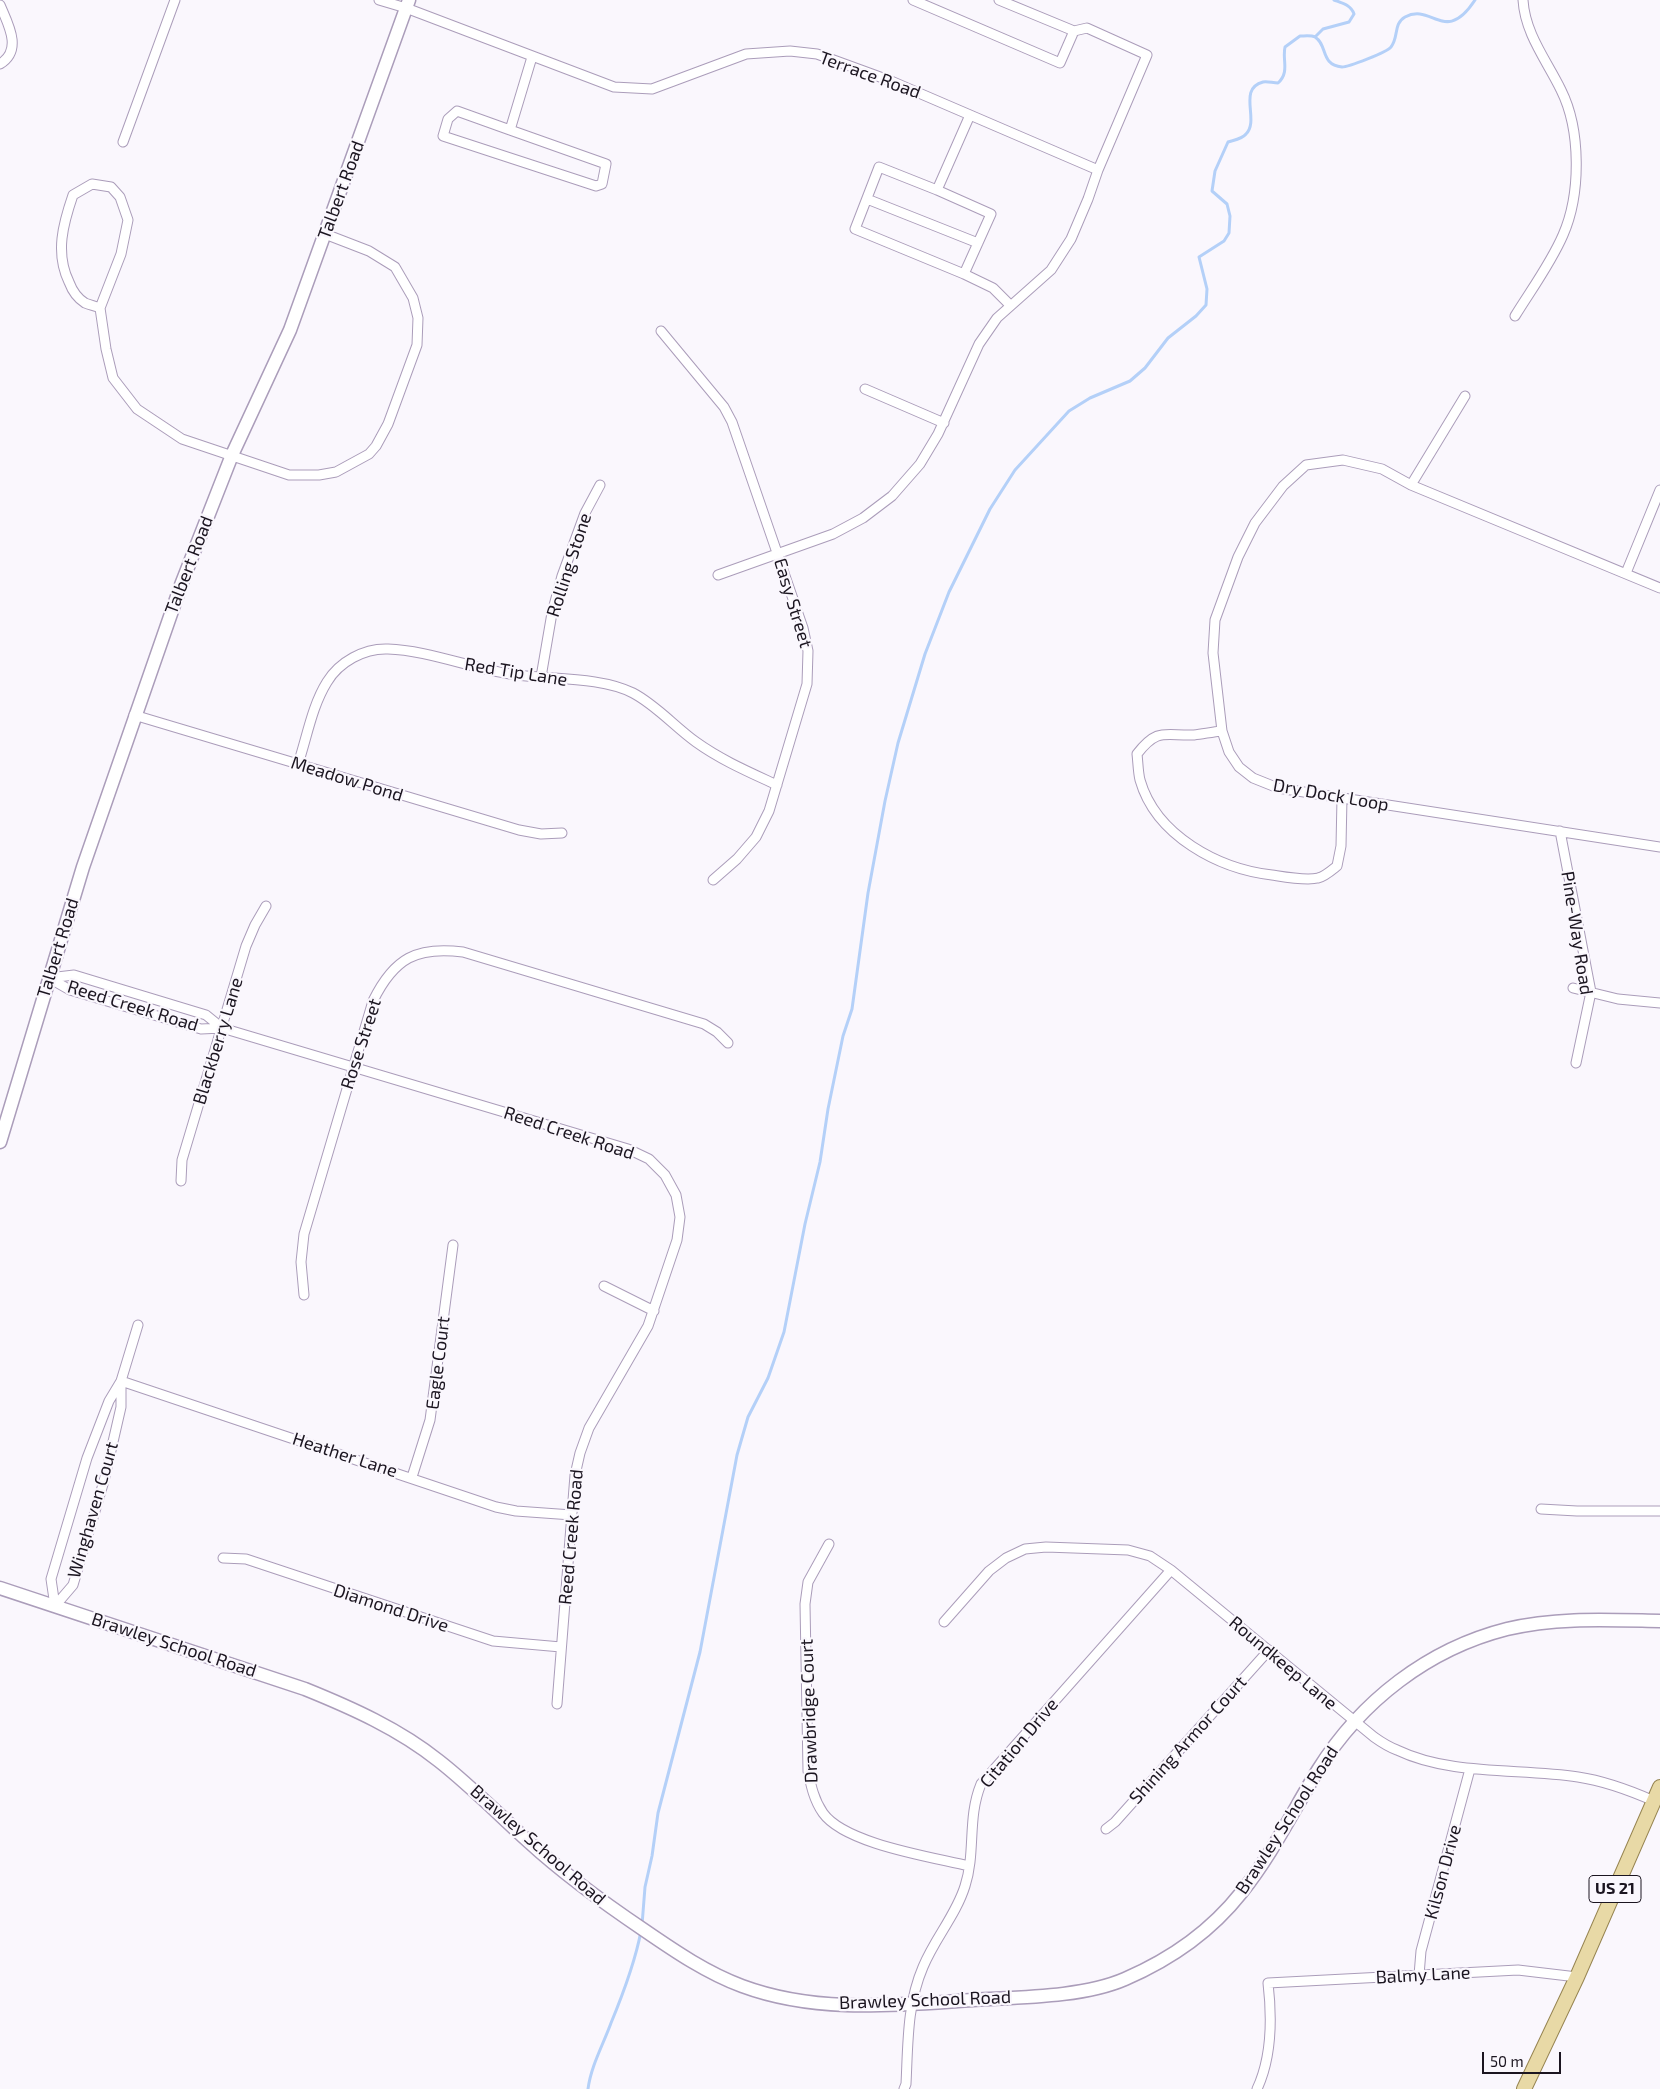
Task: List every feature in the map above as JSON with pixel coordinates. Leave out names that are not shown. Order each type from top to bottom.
[{"type":"main road","name":"Talbert Road","points":[[0,1142],[83,867],[134,715],[157,658],[180,585],[232,455],[290,330],[408,4]]},
{"type":"main road","name":"Brawley School Road","points":[[0,1588],[305,1689],[352,1708],[438,1760],[565,1874],[604,1903],[700,1967],[744,1987],[804,2002],[854,2006],[1058,1994],[1097,1988],[1122,1980],[1159,1962],[1200,1935],[1240,1894],[1257,1872],[1320,1767],[1354,1722],[1393,1684],[1419,1667],[1467,1643],[1499,1632],[1548,1622],[1596,1620],[1660,1621]]},
{"type":"main road","name":"US 21","points":[[1524,2089],[1577,1977],[1660,1787]]},
{"type":"street","points":[[123,142],[175,0]]},
{"type":"street","name":"Terrace Road","points":[[379,0],[408,4],[532,57],[614,87],[652,89],[746,54],[790,51],[817,54],[891,81],[1098,170]]},
{"type":"street","points":[[913,0],[1060,63],[1074,30]]},
{"type":"street","points":[[718,575],[833,534],[863,518],[892,496],[920,464],[944,423],[979,344],[997,318],[1051,270],[1071,239],[1098,170],[1148,55],[1087,28],[1074,30],[999,0]]},
{"type":"street","points":[[1515,316],[1564,234],[1574,200],[1577,163],[1573,127],[1563,92],[1531,35],[1523,0]]},
{"type":"street","points":[[0,6],[13,39],[11,51],[0,64]]},
{"type":"street","points":[[510,130],[532,57]]},
{"type":"street","points":[[457,111],[510,130],[606,164],[602,184],[596,186],[442,136],[448,119],[457,111]]},
{"type":"street","points":[[937,190],[970,115]]},
{"type":"street","points":[[964,274],[991,214],[879,167],[855,229],[993,288],[1010,305]]},
{"type":"street","points":[[100,308],[85,302],[73,292],[62,268],[63,224],[73,196],[92,184],[111,187],[120,196],[128,220],[122,254],[100,308],[106,349],[114,378],[137,409],[182,439],[289,475],[319,475],[336,472],[369,454],[382,435],[390,419],[417,346],[418,318],[414,298],[395,266],[388,260],[325,234]]},
{"type":"street","points":[[867,199],[978,243]]},
{"type":"street","name":"Easy Street","points":[[661,332],[724,407],[732,422],[803,628],[808,651],[808,674],[769,811],[756,837],[737,859],[714,880]]},
{"type":"street","points":[[865,389],[944,423]]},
{"type":"street","points":[[1411,485],[1465,396]]},
{"type":"street","name":"Dry Dock Loop","points":[[1660,588],[1411,485],[1382,469],[1343,460],[1306,465],[1283,486],[1252,530],[1238,557],[1215,620],[1213,652],[1222,731],[1229,752],[1240,767],[1253,778],[1278,788],[1660,847]]},
{"type":"street","name":"Rolling Stone","points":[[541,678],[552,613],[562,576],[585,513],[600,485]]},
{"type":"street","points":[[1626,573],[1660,490]]},
{"type":"street","name":"Red Tip Lane","points":[[298,764],[317,701],[327,681],[343,664],[365,652],[386,648],[407,650],[490,671],[620,687],[635,694],[710,752],[776,784]]},
{"type":"street","name":"Meadow Pond","points":[[134,715],[519,830],[541,834],[562,833]]},
{"type":"street","points":[[1222,731],[1193,735],[1166,733],[1148,740],[1138,754],[1140,780],[1152,804],[1171,829],[1195,849],[1225,864],[1256,873],[1319,878],[1337,866],[1341,846],[1342,798]]},
{"type":"street","name":"Pine-Way Road","points":[[1560,831],[1591,992],[1576,1064]]},
{"type":"street","name":"Blackberry Lane","points":[[181,1181],[182,1160],[246,946],[266,906]]},
{"type":"street","name":"Rose Street","points":[[304,1296],[301,1262],[304,1234],[373,1001],[383,980],[399,964],[419,953],[441,949],[463,952],[704,1024],[717,1032],[728,1043]]},
{"type":"street","name":"Reed Creek Road","points":[[49,978],[74,975],[206,1015],[222,1028]]},
{"type":"street","name":"Reed Creek Road","points":[[49,978],[70,990],[202,1029],[222,1028],[628,1149],[649,1159],[665,1175],[676,1195],[680,1217],[677,1240],[648,1326],[589,1428],[578,1460],[557,1704]]},
{"type":"street","points":[[1574,988],[1618,999],[1660,1003]]},
{"type":"street","name":"Eagle Court","points":[[412,1477],[430,1420],[453,1246]]},
{"type":"street","points":[[604,1286],[654,1310]]},
{"type":"street","name":"Winghaven Court","points":[[55,1606],[51,1579],[59,1551],[87,1458],[109,1401],[121,1381],[138,1325]]},
{"type":"street","name":"Heather Lane","points":[[121,1381],[506,1509],[572,1515]]},
{"type":"street","name":"Winghaven Court","points":[[55,1606],[73,1585],[104,1481],[121,1407],[121,1381]]},
{"type":"street","points":[[1541,1509],[1577,1512],[1660,1511]]},
{"type":"street","name":"Drawbridge Court","points":[[828,1544],[808,1582],[805,1604],[808,1771],[812,1794],[824,1814],[841,1830],[863,1840],[969,1866]]},
{"type":"street","name":"Roundkeep Lane","points":[[944,1622],[989,1571],[1006,1558],[1025,1549],[1046,1547],[1128,1550],[1150,1556],[1171,1570],[1354,1722],[1374,1737],[1397,1750],[1426,1760],[1470,1769],[1576,1777],[1624,1788],[1654,1801]]},
{"type":"street","name":"Diamond Drive","points":[[222,1558],[246,1559],[493,1642],[561,1647]]},
{"type":"street","name":"Citation Drive","points":[[904,2089],[914,1988],[931,1948],[958,1906],[966,1884],[974,1799],[981,1784],[1171,1570]]},
{"type":"street","name":"Shining Armor Court","points":[[1106,1829],[1115,1822],[1269,1650]]},
{"type":"street","name":"Kilson Drive","points":[[1419,1975],[1421,1951],[1470,1769]]},
{"type":"street","name":"Balmy Lane","points":[[1257,2089],[1267,2054],[1270,2031],[1268,1983],[1518,1970],[1577,1977]]},
{"type":"waterway","points":[[1315,37],[1323,29],[1349,22],[1354,14],[1348,6],[1334,0]]},
{"type":"waterway","points":[[642,1925],[645,1887],[652,1856],[658,1813],[700,1652],[737,1455],[748,1417],[768,1378],[784,1332],[805,1224],[820,1162],[828,1109],[843,1036],[852,1009],[868,893],[898,743],[925,654],[949,592],[990,509],[1015,470],[1069,411],[1090,398],[1130,381],[1145,368],[1168,338],[1196,316],[1206,305],[1207,289],[1199,257],[1224,241],[1229,233],[1230,216],[1227,204],[1212,191],[1215,171],[1228,142],[1242,137],[1250,128],[1251,91],[1255,86],[1263,82],[1278,83],[1282,79],[1285,70],[1285,47],[1300,36],[1313,36],[1322,45],[1330,63],[1342,67],[1368,59],[1391,47],[1395,39],[1397,27],[1405,17],[1423,14],[1447,22],[1455,20],[1464,13],[1475,0]]},
{"type":"waterway","points":[[588,2089],[594,2064],[628,1978],[641,1931]]}]
